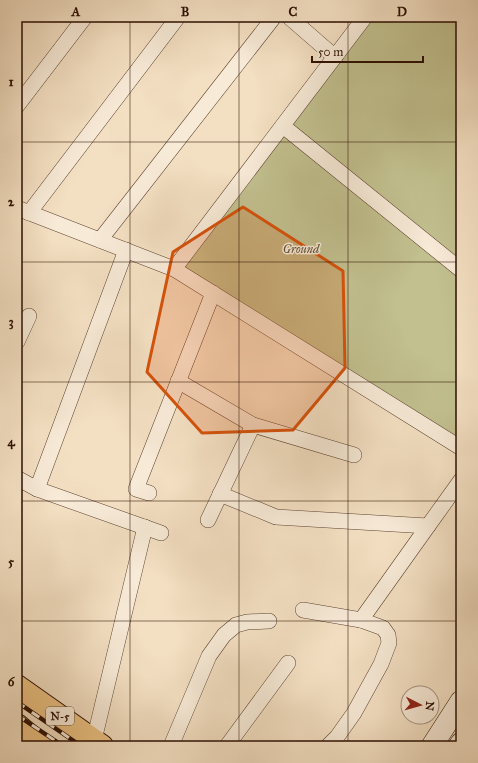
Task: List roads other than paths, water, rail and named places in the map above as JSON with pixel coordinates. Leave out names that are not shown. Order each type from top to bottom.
[{"type":"main road","name":"N-5","points":[[17,686],[98,743]]},
{"type":"main road","points":[[432,746],[461,701]]},
{"type":"main road","points":[[17,725],[42,746]]},
{"type":"street","points":[[17,106],[85,17]]},
{"type":"street","points":[[178,17],[23,211],[174,269],[461,448]]},
{"type":"street","points":[[100,240],[274,17]]},
{"type":"street","points":[[289,17],[335,57]]},
{"type":"street","points":[[174,269],[365,17]]},
{"type":"street","points":[[283,126],[461,270]]},
{"type":"street","points":[[36,489],[126,250]]},
{"type":"street","points":[[149,493],[136,489],[213,293]]},
{"type":"street","points":[[17,342],[30,316]]},
{"type":"street","points":[[178,381],[253,424],[354,455]]},
{"type":"street","points":[[208,520],[253,424]]},
{"type":"street","points":[[17,478],[36,489],[161,533]]},
{"type":"street","points":[[361,620],[461,480]]},
{"type":"street","points":[[220,494],[276,517],[428,526]]},
{"type":"street","points":[[98,743],[145,527]]},
{"type":"street","points":[[303,610],[361,620],[383,628],[388,635],[389,643],[381,664],[354,713],[337,737],[328,746]]},
{"type":"street","points":[[171,746],[209,656],[224,635],[236,625],[247,622],[269,622]]},
{"type":"street","points":[[228,746],[288,663]]},
{"type":"railway","points":[[17,702],[81,746]]},
{"type":"railway","points":[[17,715],[63,746]]},
{"type":"park label","name":"Ground","points":[[301,249]]}]
